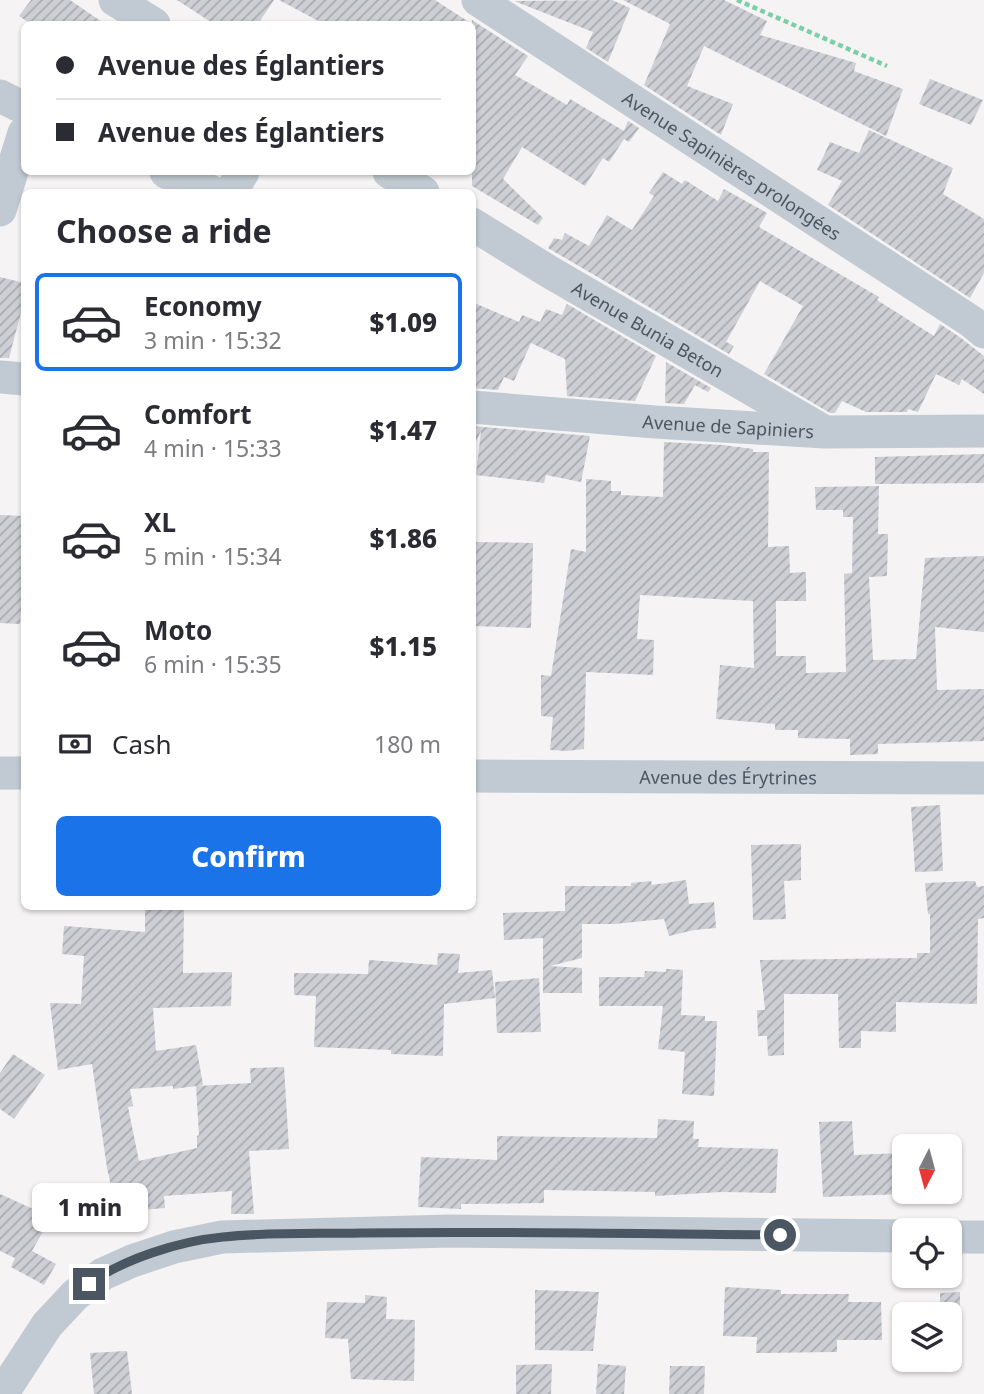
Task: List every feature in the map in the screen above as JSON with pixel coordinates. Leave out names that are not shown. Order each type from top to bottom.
[{"type":"street","points":[[115,0],[149,21]]},
{"type":"street","name":"Avenue Sapinières prolongées","points":[[478,0],[984,332]]},
{"type":"street","points":[[0,96],[21,106]]},
{"type":"street","points":[[0,210],[21,143]]},
{"type":"street","points":[[173,175],[205,189]]},
{"type":"street","points":[[394,175],[418,189]]},
{"type":"street","name":"Avenue Bunia Beton","points":[[476,226],[825,432]]},
{"type":"street","points":[[0,377],[21,379]]},
{"type":"street","name":"Avenue de Sapiniers","points":[[476,407],[825,432],[984,431]]},
{"type":"street","points":[[0,773],[21,773]]},
{"type":"street","name":"Avenue des Érytrines","points":[[476,776],[984,778]]},
{"type":"street","points":[[2,1394],[47,1325],[75,1295],[103,1274],[174,1247],[222,1237],[450,1231],[892,1236]]},
{"type":"street","points":[[962,1237],[984,1237]]},
{"type":"path","points":[[737,0],[887,66]]},
{"type":"building","points":[[31,0],[70,0],[101,21],[26,21],[19,16]]},
{"type":"building","points":[[177,0],[274,0],[260,21],[209,21]]},
{"type":"building","points":[[279,0],[435,0],[467,21],[318,21]]},
{"type":"building","points":[[612,0],[630,8],[608,62],[586,48],[593,32],[514,1]]},
{"type":"building","points":[[623,0],[724,0],[767,21],[760,35],[856,63],[854,71],[903,89],[886,136],[704,46],[687,86],[733,104],[721,135],[644,85],[670,24]]},
{"type":"building","points":[[476,23],[528,56],[515,75],[567,105],[570,99],[624,131],[628,121],[639,128],[629,142],[624,139],[609,162],[603,158],[585,186],[522,147],[503,179],[543,218],[538,225],[472,186],[472,175],[476,175]]},
{"type":"building","points":[[930,79],[983,100],[971,125],[919,104]]},
{"type":"building","points":[[869,130],[953,168],[943,194],[984,219],[984,273],[970,298],[828,205],[842,181],[817,170],[830,142],[859,153]]},
{"type":"building","points":[[663,172],[682,184],[685,180],[718,201],[724,189],[767,213],[759,227],[879,297],[877,300],[934,336],[940,324],[961,338],[984,356],[984,394],[962,379],[959,385],[936,374],[918,412],[908,409],[907,412],[866,412],[842,401],[835,413],[830,413],[764,374],[803,306],[760,281],[726,342],[734,346],[729,354],[548,248],[554,238],[562,240],[565,233],[589,246],[607,215],[632,230],[654,196],[649,193]]},
{"type":"building","points":[[0,277],[21,282],[21,312],[9,358],[0,358]]},
{"type":"building","points":[[476,304],[519,322],[522,315],[540,322],[546,309],[562,315],[567,304],[656,356],[635,401],[567,396],[565,359],[531,343],[514,381],[504,377],[498,390],[476,388]]},
{"type":"building","points":[[666,362],[711,388],[708,392],[695,385],[684,404],[665,403]]},
{"type":"building","points":[[476,426],[590,436],[581,482],[546,475],[544,483],[476,475],[481,431],[476,442]]},
{"type":"building","points":[[664,442],[723,445],[753,449],[753,452],[769,452],[768,547],[789,546],[790,573],[806,572],[806,601],[776,601],[776,656],[806,656],[806,673],[846,672],[844,574],[852,573],[853,517],[843,517],[843,510],[816,510],[815,487],[879,486],[878,534],[888,534],[887,576],[869,577],[873,660],[916,659],[925,558],[984,556],[984,632],[935,627],[937,690],[984,689],[984,741],[878,744],[878,754],[850,755],[850,739],[798,738],[798,730],[775,730],[775,724],[716,719],[720,665],[754,668],[753,601],[640,595],[637,639],[654,640],[653,675],[586,672],[584,749],[550,750],[553,717],[541,716],[541,675],[551,676],[571,549],[586,552],[586,479],[611,481],[611,491],[621,491],[621,495],[663,497]]},
{"type":"building","points":[[984,454],[984,483],[875,484],[875,457]]},
{"type":"building","points":[[0,515],[21,516],[20,624],[0,623]]},
{"type":"building","points":[[476,542],[533,543],[531,628],[476,626]]},
{"type":"building","points":[[940,805],[943,871],[915,872],[911,807]]},
{"type":"building","points":[[801,844],[801,880],[784,881],[786,919],[753,920],[751,845]]},
{"type":"building","points":[[686,880],[689,904],[714,902],[716,928],[669,936],[664,919],[582,924],[582,958],[550,966],[582,968],[582,993],[543,993],[543,938],[504,940],[503,913],[565,911],[565,886],[631,886],[631,883],[651,881],[652,885]]},
{"type":"building","points":[[975,881],[977,887],[984,886],[984,918],[978,919],[977,1004],[896,1002],[896,1032],[861,1031],[861,1048],[839,1048],[838,994],[784,994],[784,1055],[768,1056],[767,1036],[758,1036],[757,1010],[765,1010],[760,960],[917,958],[917,953],[930,953],[930,914],[925,883]]},
{"type":"building","points":[[145,910],[184,910],[183,973],[232,972],[231,1006],[153,1008],[156,1051],[196,1045],[203,1085],[197,1086],[251,1083],[250,1068],[284,1067],[289,1149],[249,1151],[254,1214],[231,1214],[232,1191],[164,1196],[165,1208],[117,1212],[107,1168],[92,1064],[58,1070],[50,1003],[81,1004],[84,956],[62,954],[64,926],[145,932]],"holes":[[[196,1086],[199,1135],[197,1148],[139,1161],[128,1107],[133,1106],[130,1089]]]},
{"type":"building","points":[[438,953],[460,954],[458,973],[492,970],[495,998],[444,1004],[443,1056],[391,1054],[391,1050],[314,1047],[316,996],[294,995],[294,973],[368,974],[369,960],[437,965]]},
{"type":"building","points":[[666,969],[683,970],[681,1015],[705,1016],[705,1021],[717,1021],[714,1096],[682,1094],[685,1052],[658,1049],[663,1006],[599,1006],[599,977],[644,977],[645,971],[666,972]]},
{"type":"building","points":[[539,978],[541,1032],[497,1033],[495,982]]},
{"type":"building","points":[[13,1054],[45,1075],[14,1119],[0,1109],[0,1073]]},
{"type":"building","points":[[658,1119],[694,1121],[693,1139],[699,1139],[698,1147],[778,1149],[776,1193],[722,1192],[655,1196],[655,1192],[544,1190],[544,1203],[461,1204],[461,1209],[418,1207],[421,1157],[497,1160],[497,1136],[657,1138]]},
{"type":"building","points":[[852,1121],[854,1155],[892,1153],[892,1194],[823,1197],[819,1122]]},
{"type":"building","points":[[0,1194],[51,1217],[32,1251],[56,1264],[44,1285],[11,1267],[15,1258],[0,1251]]},
{"type":"building","points":[[725,1287],[781,1290],[781,1294],[849,1294],[848,1302],[881,1302],[882,1340],[837,1340],[837,1352],[756,1353],[757,1337],[723,1336]]},
{"type":"building","points":[[535,1290],[599,1292],[593,1351],[535,1350]]},
{"type":"building","points":[[960,1292],[960,1302],[940,1302],[940,1293]]},
{"type":"building","points":[[365,1295],[387,1297],[386,1319],[415,1320],[414,1381],[351,1379],[348,1339],[325,1338],[327,1302],[365,1303]]},
{"type":"building","points":[[127,1351],[132,1394],[94,1394],[90,1353]]},
{"type":"building","points":[[552,1364],[551,1394],[516,1394],[516,1365]]},
{"type":"building","points":[[598,1364],[626,1366],[624,1394],[596,1394]]},
{"type":"building","points":[[670,1366],[705,1366],[704,1394],[669,1394]]},
{"type":"route","points":[[89,1284],[103,1274],[132,1261],[174,1247],[222,1237],[450,1231],[780,1235]]}]
